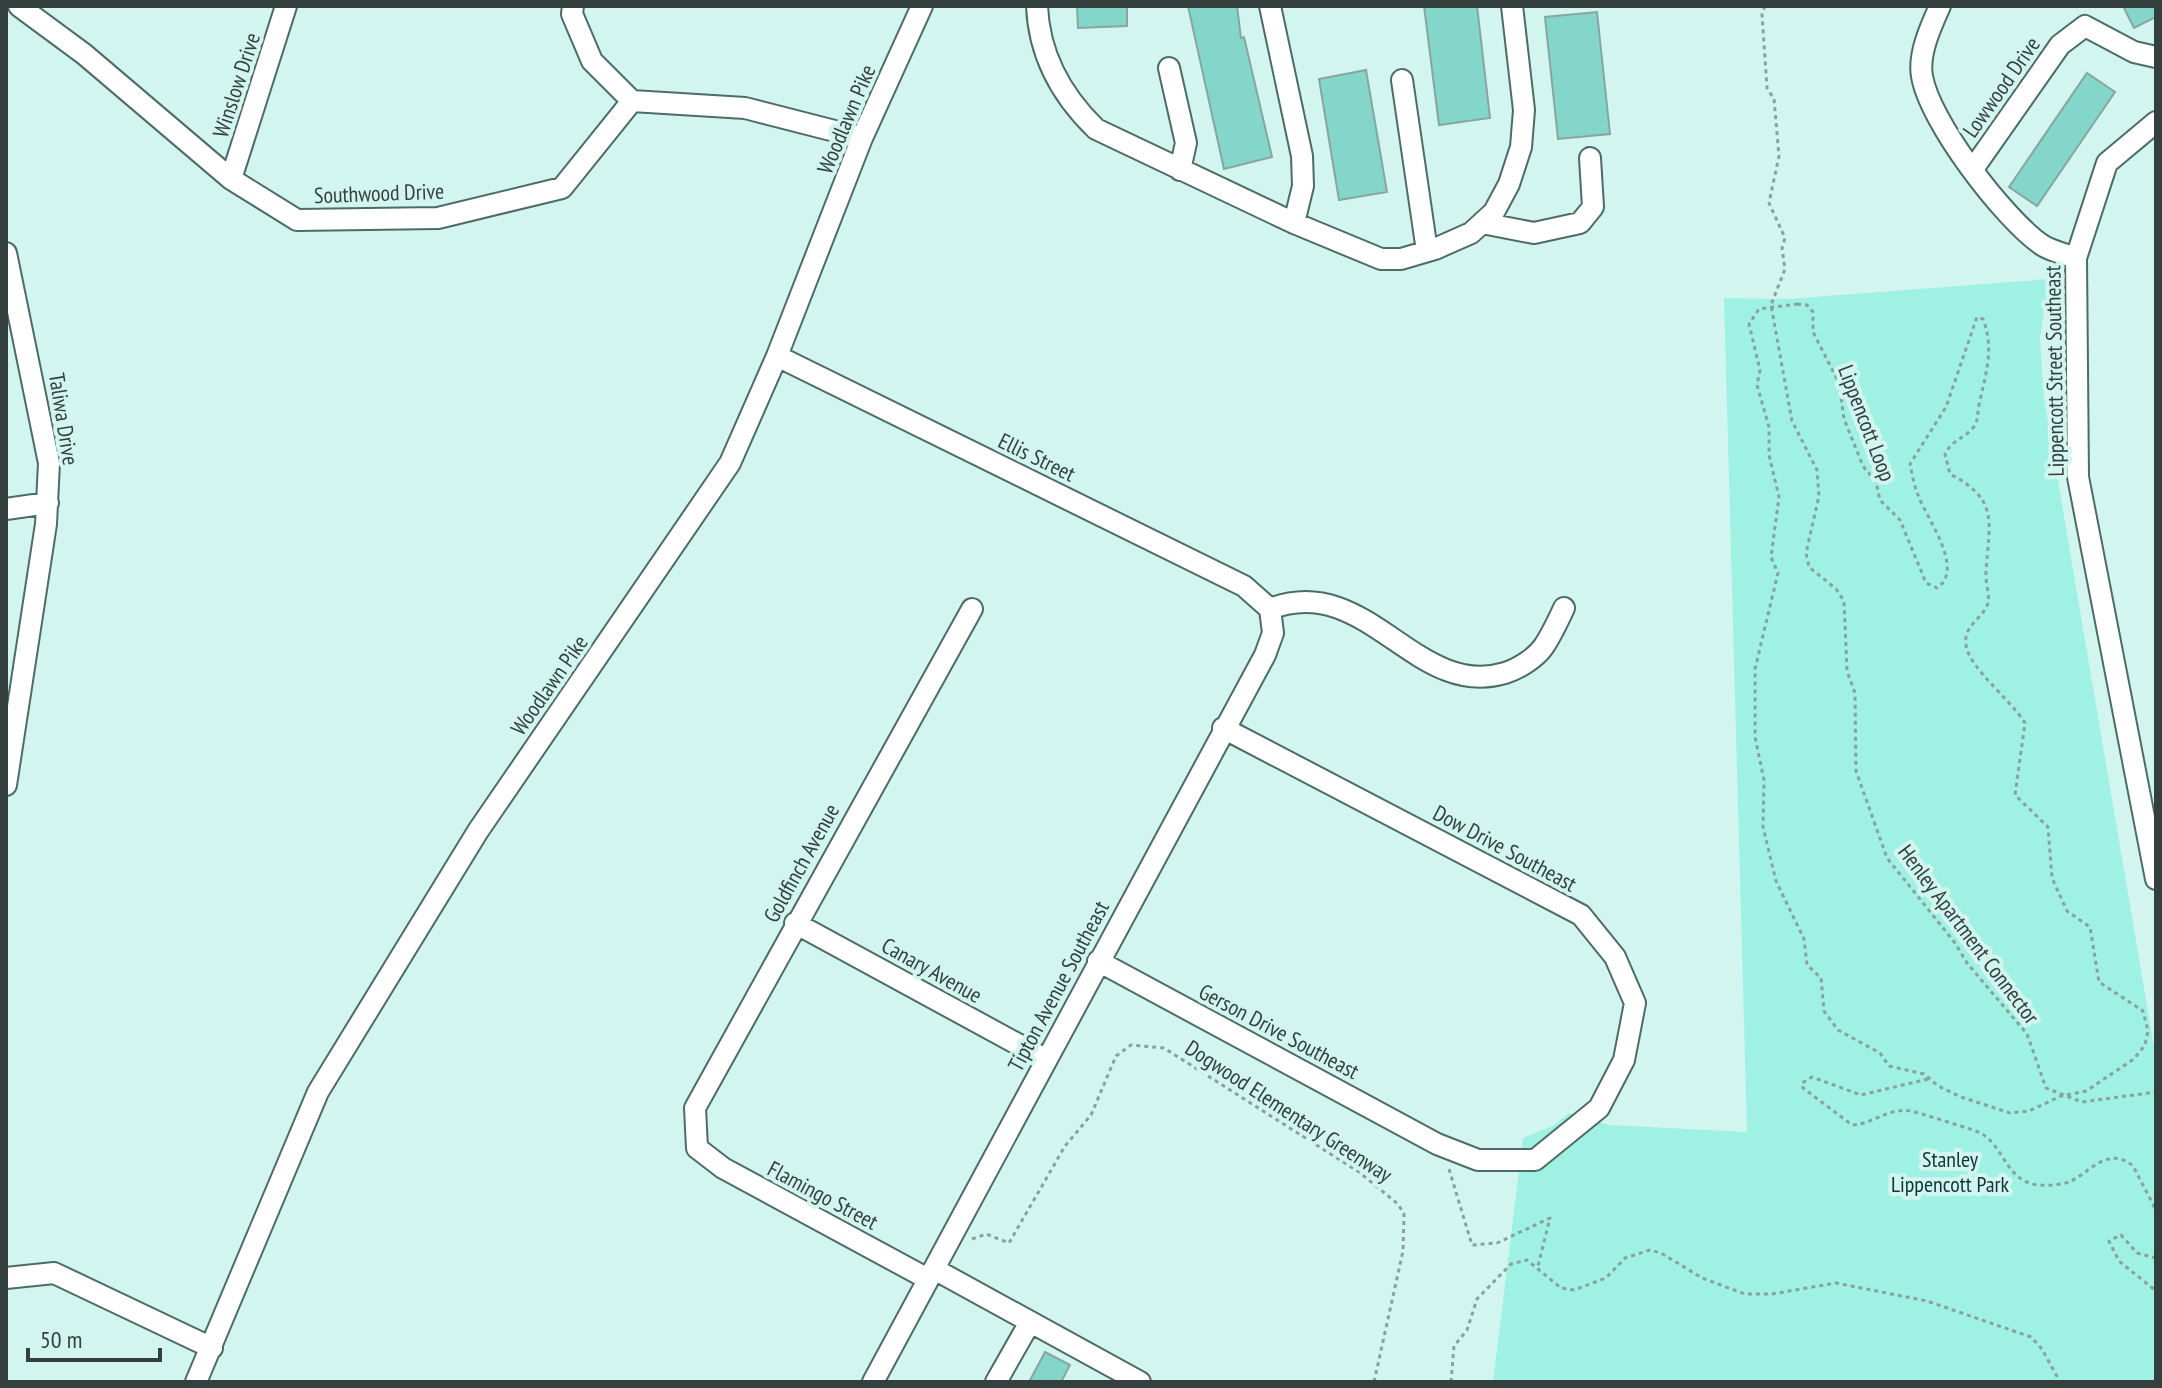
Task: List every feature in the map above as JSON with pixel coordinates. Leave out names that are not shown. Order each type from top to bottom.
[{"type":"street","name":"Southwood Drive","points":[[19,6],[84,54],[231,179],[297,220],[438,218],[562,188],[632,101]]},
{"type":"street","name":"Winslow Drive","points":[[231,179],[286,6]]},
{"type":"street","points":[[573,6],[572,14],[592,61],[632,101],[745,108],[862,138]]},
{"type":"street","name":"Woodlawn Pike","points":[[196,1382],[318,1092],[478,831],[730,463],[777,356],[862,138],[922,6]]},
{"type":"street","points":[[1270,6],[1302,156],[1303,186],[1294,223]]},
{"type":"street","points":[[1033,8],[1058,84],[1074,108],[1096,129],[1294,223],[1381,259],[1401,259],[1471,233],[1494,212],[1509,184],[1521,147],[1524,110],[1512,6]]},
{"type":"street","points":[[1940,6],[1929,32],[1921,74],[1929,98],[1989,193],[2042,246],[2076,258]]},
{"type":"street","name":"Lowwood Drive","points":[[1973,169],[2060,45],[2085,26],[2150,58],[2156,57]]},
{"type":"street","points":[[1169,68],[1186,143],[1180,170]]},
{"type":"street","points":[[1402,80],[1427,251]]},
{"type":"street","name":"Lippencott Street Southeast","points":[[2156,122],[2107,163],[2076,258],[2078,477],[2156,879]]},
{"type":"street","points":[[1482,223],[1534,233],[1580,223],[1593,207],[1590,158]]},
{"type":"street","name":"Taliwa Drive","points":[[6,253],[46,436],[48,503],[6,785]]},
{"type":"street","name":"Ellis Street","points":[[777,356],[1244,586],[1270,609]]},
{"type":"street","points":[[6,509],[48,503]]},
{"type":"street","points":[[1270,609],[1293,600],[1349,611],[1442,669],[1460,677],[1488,678],[1516,670],[1543,649],[1564,608]]},
{"type":"street","name":"Goldfinch Avenue","points":[[697,1148],[695,1108],[972,609]]},
{"type":"street","name":"Tipton Avenue Southeast","points":[[873,1382],[1265,655],[1273,633],[1270,609]]},
{"type":"street","name":"Dow Drive Southeast","points":[[1223,728],[1581,915],[1615,957],[1635,1003],[1624,1060],[1599,1108],[1535,1160],[1478,1160],[1437,1144]]},
{"type":"street","name":"Canary Avenue","points":[[795,923],[1045,1059]]},
{"type":"street","name":"Gerson Drive Southeast","points":[[1098,961],[1437,1144]]},
{"type":"street","name":"Flamingo Street","points":[[697,1148],[723,1168],[1030,1322],[1140,1382]]},
{"type":"street","points":[[6,1278],[54,1273],[212,1348]]},
{"type":"street","points":[[996,1382],[1030,1322]]},
{"type":"path","points":[[1765,6],[1762,14],[1767,88],[1774,99],[1779,156],[1769,203],[1785,238],[1782,248],[1785,269],[1771,305]]},
{"type":"path","name":"Lippencott Loop","points":[[1771,305],[1807,305],[1813,312],[1813,332],[1839,383],[1844,419],[1863,466],[1876,482],[1880,500],[1904,528],[1926,583],[1937,588],[1945,579],[1946,562],[1934,521],[1917,495],[1910,464],[1946,407],[1977,317],[1983,319],[1990,355],[1977,421],[1971,431],[1958,437],[1945,454],[1950,474],[1976,490],[1987,507],[1988,605],[1966,633],[1965,644],[1969,657],[2012,702],[2025,723],[2015,795],[2048,827],[2052,878],[2067,911],[2090,927],[2099,982],[2143,1011],[2148,1031],[2145,1045],[2117,1072],[2086,1091],[2061,1096],[2029,1111],[2010,1113],[1974,1103],[1929,1079],[1924,1074],[1889,1066],[1880,1053],[1838,1030],[1824,1011],[1821,978],[1807,965],[1804,939],[1776,881],[1763,827],[1764,780],[1755,737],[1753,699],[1758,687],[1755,669],[1778,573],[1771,557],[1779,497],[1769,455],[1769,427],[1757,385],[1760,370],[1749,324],[1754,313],[1771,305]]},
{"type":"path","name":"Henley Apartment Connector","points":[[1771,305],[1792,421],[1817,470],[1819,496],[1806,553],[1809,567],[1836,589],[1844,601],[1844,646],[1847,671],[1855,693],[1855,757],[1861,788],[1887,858],[1955,943],[1967,963],[2027,1034],[2046,1088],[2061,1096]]},
{"type":"path","name":"Dogwood Elementary Greenway","points":[[951,1235],[964,1242],[986,1234],[1009,1243],[1065,1146],[1091,1115],[1116,1056],[1131,1045],[1164,1048],[1359,1172],[1398,1204],[1404,1214],[1403,1251],[1374,1382]]},
{"type":"path","points":[[1929,1079],[1861,1095],[1812,1077],[1802,1083],[1803,1088],[1852,1125],[1889,1111],[1905,1110],[1979,1132],[1995,1146],[2016,1177],[2038,1185],[2070,1181],[2103,1158],[2131,1163],[2156,1210]]},
{"type":"path","points":[[2061,1096],[2082,1102],[2101,1102],[2156,1092]]},
{"type":"path","points":[[1437,1144],[1454,1179],[1472,1245],[1497,1243],[1550,1218],[1538,1267]]},
{"type":"path","points":[[2156,1258],[2137,1253],[2121,1235],[2109,1241],[2119,1261],[2156,1291]]},
{"type":"path","points":[[1451,1382],[1454,1346],[1467,1330],[1477,1299],[1511,1264],[1527,1260],[1561,1288],[1574,1290],[1606,1278],[1625,1258],[1650,1250],[1702,1278],[1745,1294],[1772,1294],[1836,1283],[1886,1291],[1899,1298],[1927,1301],[2031,1337],[2042,1349],[2060,1382]]},
{"type":"green space","name":"Stanley Lippencott Park","points":[[2049,279],[2040,338],[2044,398],[2156,1059],[2156,1382],[1493,1382],[1523,1138],[1553,1126],[1569,1113],[1609,1125],[1747,1132],[1724,298],[1788,299]]},
{"type":"building","points":[[1077,6],[1127,6],[1127,26],[1078,28]]},
{"type":"building","points":[[1188,6],[1237,6],[1241,38],[1244,37],[1272,157],[1224,169]]},
{"type":"building","points":[[1424,6],[1477,6],[1490,118],[1439,125]]},
{"type":"building","points":[[2123,6],[2156,6],[2156,17],[2134,28]]},
{"type":"building","points":[[1597,12],[1610,134],[1558,139],[1545,17]]},
{"type":"building","points":[[1366,70],[1387,192],[1339,200],[1319,79]]},
{"type":"building","points":[[2087,73],[2115,92],[2037,206],[2009,187]]},
{"type":"building","points":[[1045,1352],[1070,1365],[1061,1382],[1029,1382]]}]
